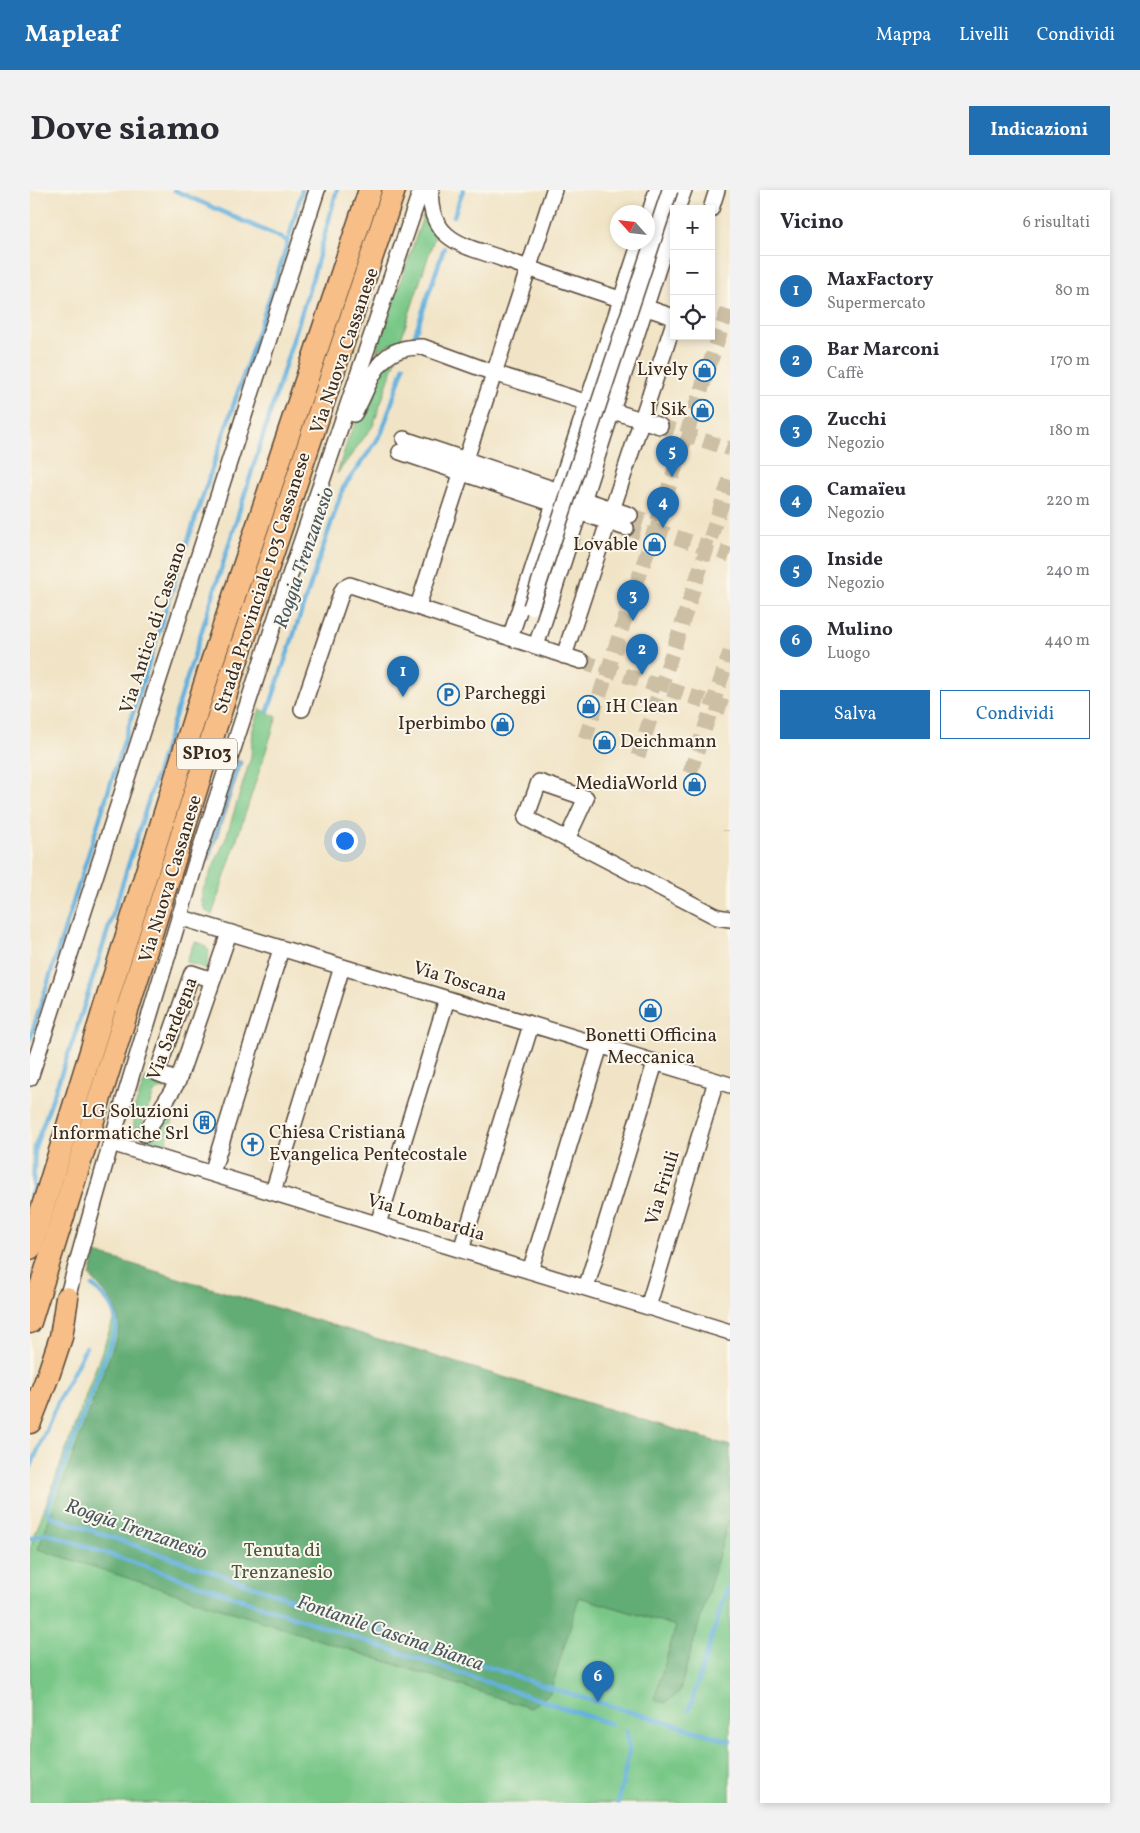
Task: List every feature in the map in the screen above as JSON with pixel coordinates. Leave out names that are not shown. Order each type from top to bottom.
[{"type":"highway","name":"SP103","points":[[210,668],[276,426],[353,205],[356,190]]},
{"type":"highway","name":"Strada Provinciale 103 Cassanese","points":[[30,1248],[210,668],[370,190]]},
{"type":"highway","name":"Strada Provinciale 103 Cassanese","points":[[30,1322],[232,674],[394,190]]},
{"type":"highway","name":"SP103","points":[[30,1422],[61,1337],[67,1298]]},
{"type":"street","name":"Via Antica di Cassano","points":[[30,1078],[317,190]]},
{"type":"street","name":"Via Nuova Cassanese","points":[[67,1298],[111,1143],[179,917],[288,581],[421,190]]},
{"type":"street","points":[[431,190],[430,200],[433,214],[439,226],[449,236],[461,243],[670,316]]},
{"type":"street","points":[[418,606],[554,190]]},
{"type":"street","points":[[652,205],[657,190]]},
{"type":"street","points":[[515,644],[531,607],[670,190]]},
{"type":"street","points":[[678,205],[684,190]]},
{"type":"street","points":[[712,205],[717,190]]},
{"type":"street","points":[[536,646],[670,231]]},
{"type":"street","points":[[515,644],[556,498],[637,250]]},
{"type":"street","points":[[564,656],[670,334]]},
{"type":"street","points":[[335,446],[358,408],[375,369],[383,359],[393,352],[410,347],[422,347],[494,373],[660,426]]},
{"type":"street","points":[[402,446],[628,522]]},
{"type":"street","points":[[302,709],[344,588],[350,585],[418,606],[515,644],[536,646],[581,661]]},
{"type":"street","points":[[567,839],[717,917],[730,919]]},
{"type":"street","name":"Via Toscana","points":[[179,917],[723,1083]]},
{"type":"street","name":"Via Sardegna","points":[[145,1134],[178,1081],[229,933]]},
{"type":"street","points":[[212,1173],[281,948]]},
{"type":"street","points":[[273,1192],[342,967]]},
{"type":"street","points":[[178,1081],[157,1074],[192,973],[212,980]]},
{"type":"street","points":[[378,1224],[447,999]]},
{"type":"street","points":[[461,1250],[531,1025]]},
{"type":"street","points":[[530,1271],[600,1046]]},
{"type":"street","points":[[586,1288],[655,1063]]},
{"type":"street","name":"Via Friuli","points":[[648,1306],[723,1083]]},
{"type":"street","name":"Via Lombardia","points":[[111,1143],[730,1332]]},
{"type":"green space","points":[[424,214],[436,233],[401,339],[376,351]]},
{"type":"green space","points":[[397,356],[373,426],[337,474],[348,439],[380,371]]},
{"type":"green space","points":[[260,709],[277,717],[212,915],[206,911],[203,905],[202,892],[226,838],[251,757],[253,729]]},
{"type":"green space","points":[[194,942],[203,944],[209,951],[207,969],[186,962]]},
{"type":"green space","points":[[146,1077],[167,1085],[154,1093],[139,1132],[154,1138],[183,1086],[165,1146],[134,1134],[134,1109]]},
{"type":"green space","points":[[96,1253],[730,1446],[730,1516],[679,1693],[665,1703],[654,1700],[676,1626],[579,1597],[550,1693],[530,1708],[38,1549],[120,1329],[114,1306],[90,1276]]},
{"type":"green space","name":"Tenuta di Trenzanesio","points":[[133,1266],[730,1446],[730,1803],[30,1803],[30,1548]]},
{"type":"water","points":[[237,760],[242,762],[209,861],[204,860]]},
{"type":"waterway","points":[[174,190],[288,241]]},
{"type":"waterway","points":[[30,1039],[180,564],[285,252],[302,190]]},
{"type":"waterway","points":[[30,1196],[33,1188],[35,1147],[74,1038],[315,270],[337,190]]},
{"type":"waterway","name":"Roggia Trenzanesio","points":[[454,216],[463,190]]},
{"type":"waterway","name":"Roggia Trenzanesio","points":[[413,340],[444,248]]},
{"type":"waterway","name":"Roggia Trenzanesio","points":[[268,711],[343,488],[382,432],[404,366]]},
{"type":"waterway","name":"Roggia Trenzanesio","points":[[93,1286],[103,1295],[113,1310],[116,1329],[47,1510],[52,1517],[538,1684],[620,1709]]},
{"type":"waterway","points":[[30,1469],[57,1404],[86,1347]]},
{"type":"waterway","name":"Fontanile Cascina Bianca","points":[[30,1539],[46,1533],[611,1724]]},
{"type":"waterway","name":"Roggia Trenzanesio","points":[[689,1710],[730,1579]]},
{"type":"waterway","name":"Roggia Trenzanesio","points":[[624,1710],[730,1741]]},
{"type":"waterway","name":"Fontanile Cascina Bianca","points":[[618,1803],[629,1753],[626,1730]]},
{"type":"tunnel","points":[[585,739],[730,303]]},
{"type":"tunnel","points":[[660,426],[730,449]]},
{"type":"tunnel","points":[[638,756],[730,479]]},
{"type":"tunnel","points":[[630,515],[656,524]]},
{"type":"tunnel","points":[[626,528],[652,536]]},
{"type":"tunnel","points":[[654,530],[730,555]]},
{"type":"tunnel","points":[[690,773],[730,652]]},
{"type":"tunnel","points":[[581,661],[730,709]]},
{"type":"place","name":"Lively","points":[[704,370]]},
{"type":"place","name":"I Sik","points":[[703,410]]},
{"type":"place","name":"Inside","points":[[672,477]]},
{"type":"place","name":"Camaïeu","points":[[663,528]]},
{"type":"place","name":"Lovable","points":[[654,545]]},
{"type":"place","name":"Zucchi","points":[[633,621]]},
{"type":"place","name":"Bar Marconi","points":[[642,675]]},
{"type":"place","name":"Parcheggi","points":[[448,694]]},
{"type":"place","name":"MaxFactory","points":[[403,697]]},
{"type":"place","name":"1H Clean","points":[[589,707]]},
{"type":"place","name":"Iperbimbo","points":[[502,724]]},
{"type":"place","name":"Deichmann","points":[[604,742]]},
{"type":"place","name":"MediaWorld","points":[[694,784]]},
{"type":"place","name":"Bonetti Officina Meccanica","points":[[651,1010]]},
{"type":"place","name":"LG Soluzioni Informatiche Srl","points":[[205,1123]]},
{"type":"place","name":"Chiesa Cristiana Evangelica Pentecostale","points":[[253,1144]]},
{"type":"place","name":"Mulino","points":[[598,1702]]}]
